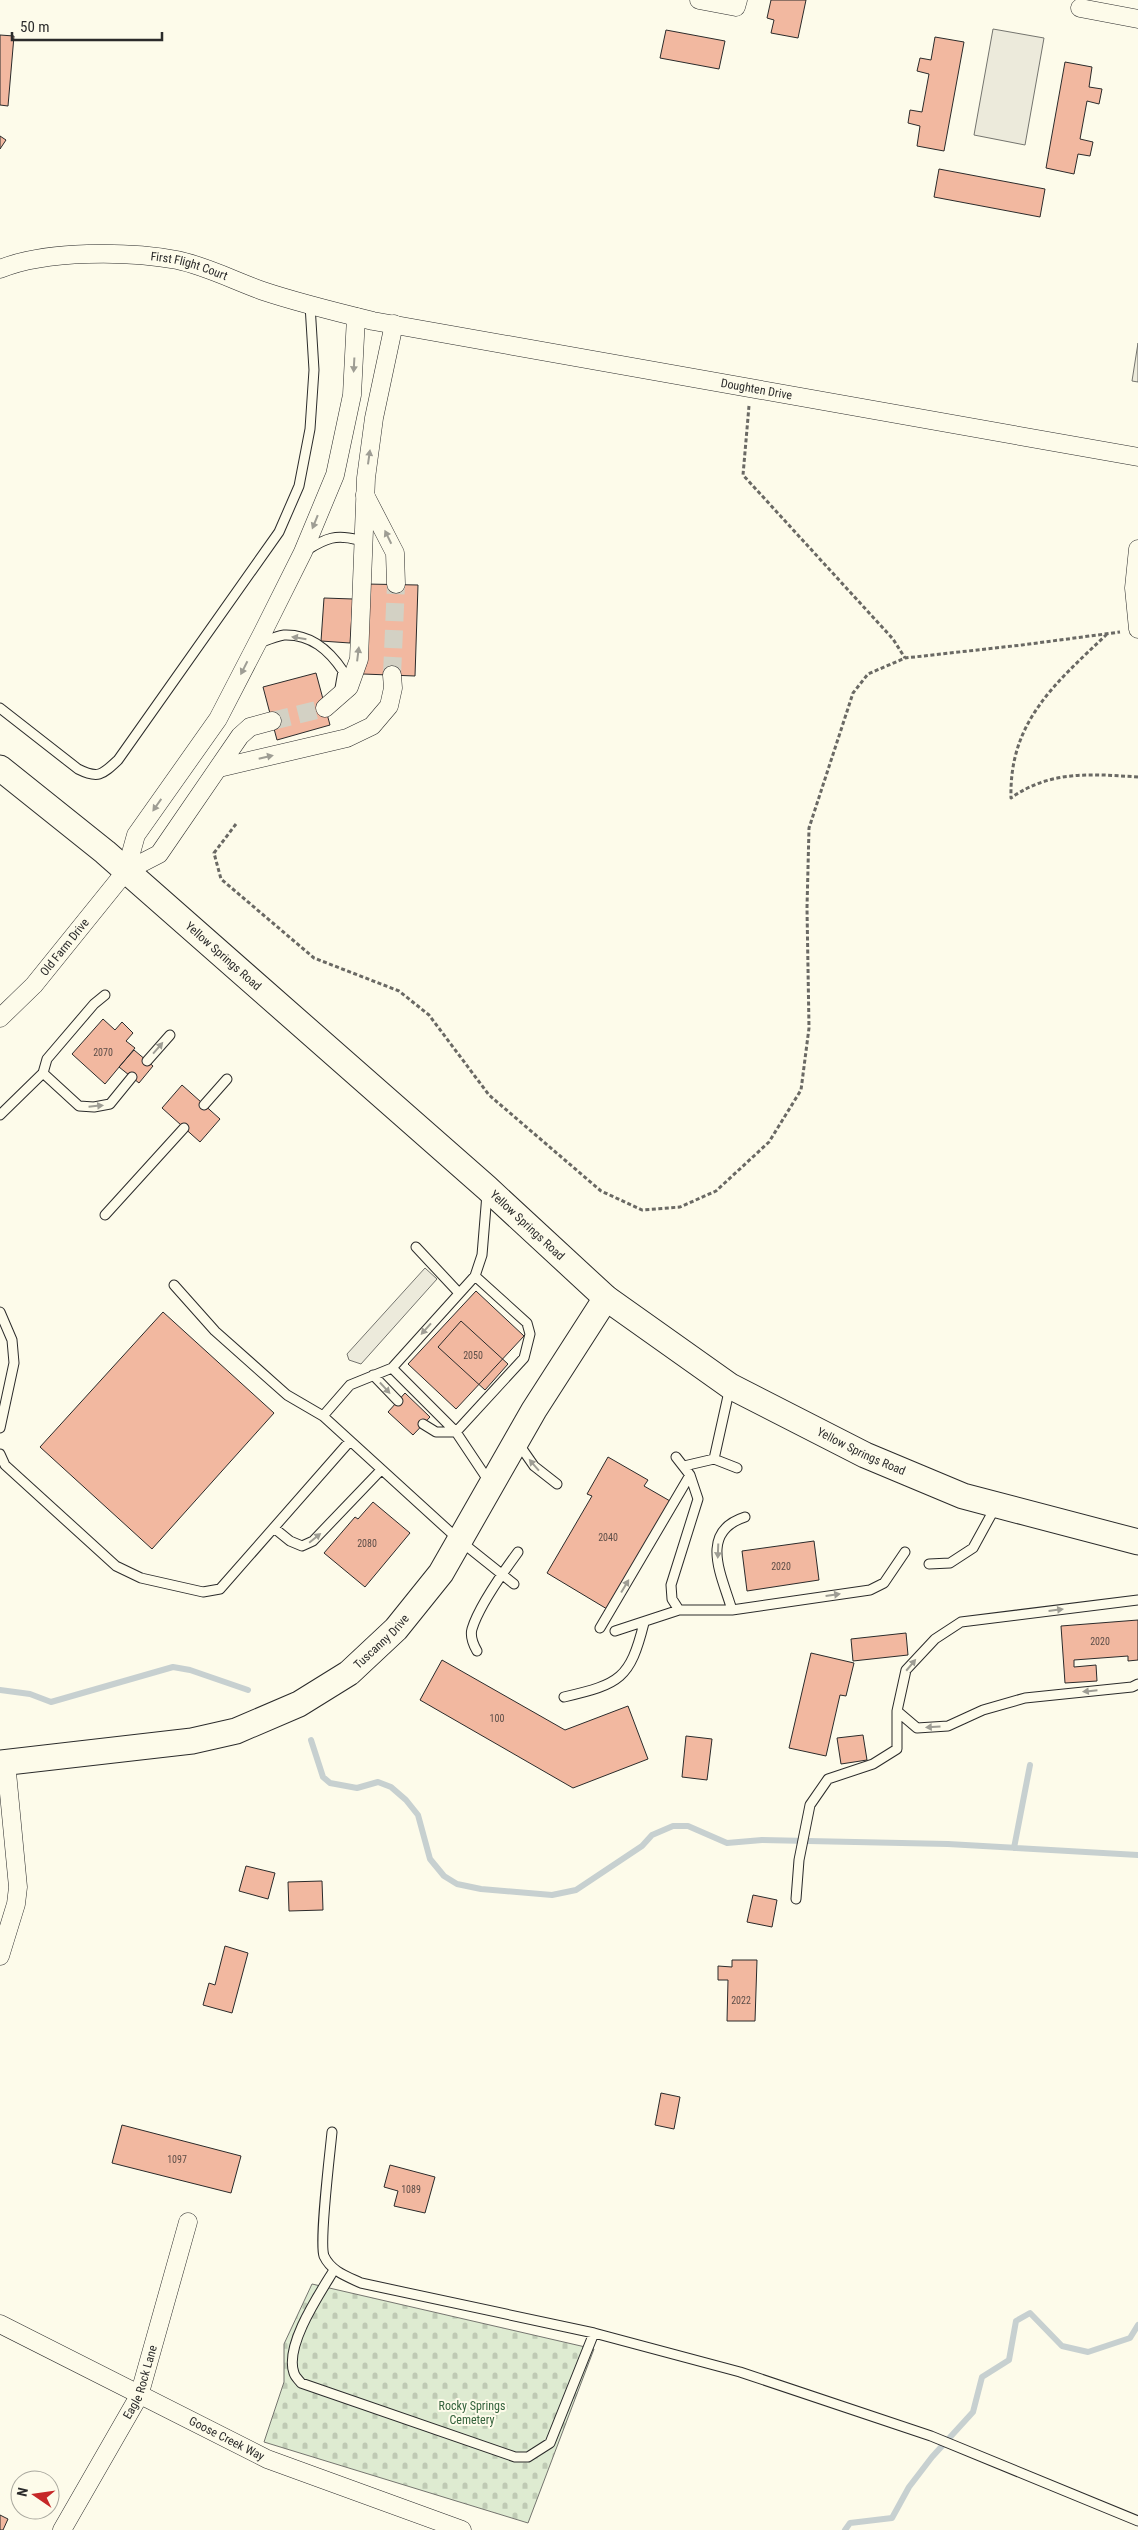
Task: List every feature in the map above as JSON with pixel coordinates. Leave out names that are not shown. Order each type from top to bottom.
[{"type":"main road","name":"Yellow Springs Road","points":[[0,768],[105,852],[487,1188],[606,1298],[730,1386],[865,1455],[962,1496],[1138,1542]]},
{"type":"main road","name":"Tuscanny Drive","points":[[3,1763],[192,1741],[236,1732],[299,1704],[348,1673],[396,1629],[441,1573],[553,1378],[582,1339],[606,1298]]},
{"type":"street","points":[[699,0],[736,7],[738,0]]},
{"type":"street","points":[[1080,8],[1138,19]]},
{"type":"street","name":"First Flight Court","points":[[0,269],[48,257],[119,254],[178,260],[310,305],[365,319]]},
{"type":"street","points":[[126,871],[136,835],[218,719],[303,552],[335,475],[365,319]]},
{"type":"street","name":"Doughten Drive","points":[[365,319],[1138,458]]},
{"type":"street","points":[[332,703],[349,687],[359,658],[365,494],[374,418],[394,324]]},
{"type":"street","points":[[365,494],[395,553],[396,584]]},
{"type":"street","points":[[1138,549],[1134,588],[1138,629]]},
{"type":"street","points":[[218,768],[347,738],[372,726],[389,706],[393,688],[392,675]]},
{"type":"street","points":[[126,871],[159,854],[240,736],[250,727],[272,721]]},
{"type":"street","name":"Old Farm Drive","points":[[0,1018],[34,986],[126,871]]},
{"type":"street","points":[[0,1956],[16,1904],[18,1887],[3,1763]]},
{"type":"street","name":"Eagle Rock Lane","points":[[62,2530],[139,2396],[188,2222]]},
{"type":"street","name":"Goose Creek Way","points":[[0,2324],[139,2396],[267,2459],[462,2530]]},
{"type":"lane","points":[[0,708],[78,769],[91,775],[104,773],[118,760],[278,532],[299,486],[310,429],[314,370],[310,305]]},
{"type":"lane","points":[[303,552],[322,540],[342,536],[358,540],[363,548]]},
{"type":"lane","points":[[256,644],[284,635],[310,640],[330,652],[343,671],[332,703]]},
{"type":"lane","points":[[0,1115],[43,1073],[47,1059],[94,1004],[105,995]]},
{"type":"lane","points":[[147,1061],[170,1035]]},
{"type":"lane","points":[[43,1073],[79,1106],[94,1107],[110,1104],[132,1078]]},
{"type":"lane","points":[[204,1105],[227,1079]]},
{"type":"lane","points":[[105,1215],[184,1128]]},
{"type":"lane","points":[[323,1416],[350,1385],[392,1368],[475,1276],[482,1254],[487,1188]]},
{"type":"lane","points":[[416,1247],[459,1293]]},
{"type":"lane","points":[[423,1424],[436,1432],[456,1432],[524,1358],[530,1334],[527,1323],[475,1276]]},
{"type":"lane","points":[[174,1285],[215,1331],[288,1396],[323,1416],[459,1540],[514,1584]]},
{"type":"lane","points":[[0,1312],[12,1340],[14,1363],[0,1428]]},
{"type":"lane","points":[[392,1368],[456,1432],[491,1486]]},
{"type":"lane","points":[[373,1375],[398,1401]]},
{"type":"lane","points":[[714,1458],[730,1386]]},
{"type":"lane","points":[[0,1454],[5,1465],[116,1566],[141,1578],[203,1592],[220,1589],[350,1441]]},
{"type":"lane","points":[[516,1441],[534,1466],[557,1484]]},
{"type":"lane","points":[[676,1457],[690,1475],[698,1499],[671,1585],[672,1599],[679,1610]]},
{"type":"lane","points":[[684,1466],[714,1458],[737,1468]]},
{"type":"lane","points":[[274,1528],[290,1542],[302,1546],[313,1541],[381,1470]]},
{"type":"lane","points":[[600,1628],[690,1475]]},
{"type":"lane","points":[[930,1564],[950,1563],[973,1548],[996,1506]]},
{"type":"lane","points":[[732,1610],[717,1558],[717,1547],[720,1536],[726,1527],[734,1521],[745,1517]]},
{"type":"lane","points":[[477,1651],[472,1642],[471,1630],[502,1573],[518,1552]]},
{"type":"lane","points":[[615,1631],[679,1610],[732,1610],[870,1590],[884,1583],[905,1552]]},
{"type":"lane","points":[[796,1899],[798,1860],[810,1805],[828,1779],[873,1764],[897,1749],[897,1711],[906,1670],[935,1639],[961,1622],[1138,1600]]},
{"type":"lane","points":[[564,1697],[602,1688],[627,1671],[637,1649],[644,1623]]},
{"type":"lane","points":[[897,1711],[917,1728],[948,1726],[983,1710],[1025,1698],[1132,1687],[1138,1684]]},
{"type":"lane","points":[[332,2132],[323,2236],[324,2255],[334,2270],[361,2283],[594,2333],[740,2372],[931,2436],[1138,2521]]},
{"type":"lane","points":[[334,2270],[316,2299],[297,2342],[293,2359],[294,2373],[301,2383],[515,2457],[528,2457],[550,2443],[594,2333]]},
{"type":"path","points":[[750,387],[742,475],[893,638],[905,658]]},
{"type":"path","points":[[236,824],[214,853],[221,879],[314,958],[399,991],[429,1014],[489,1096],[601,1191],[642,1210],[680,1207],[716,1191],[769,1142],[801,1090],[809,1028],[807,908],[810,828],[853,693],[868,674],[905,658],[1022,646],[1138,629]]},
{"type":"path","points":[[1108,633],[1058,682],[1032,714],[1016,747],[1010,780],[1011,798],[1025,788],[1065,776],[1092,774],[1138,778]]},
{"type":"green space","name":"Rocky Springs Cemetery","points":[[312,2284],[594,2349],[528,2523],[264,2442],[284,2382],[284,2344]]},
{"type":"shaded area","points":[[993,29],[1044,38],[1025,145],[974,135]]},
{"type":"shaded area","points":[[1138,343],[1138,382],[1132,381]]},
{"type":"shaded area","points":[[425,1268],[437,1279],[361,1364],[349,1360],[347,1354]]},
{"type":"building","points":[[771,0],[806,0],[798,38],[771,33],[774,20],[767,18]]},
{"type":"building","points":[[666,30],[725,41],[719,69],[660,58]]},
{"type":"building","points":[[0,35],[14,36],[8,106],[0,105]]},
{"type":"building","points":[[935,37],[964,42],[944,151],[917,146],[920,126],[908,123],[910,110],[922,112],[929,74],[917,71],[920,58],[931,60]]},
{"type":"building","points":[[1065,62],[1092,67],[1089,87],[1102,89],[1099,104],[1087,101],[1080,139],[1093,142],[1090,156],[1078,154],[1074,174],[1046,168]]},
{"type":"building","points":[[0,136],[6,140],[0,149]]},
{"type":"building","points":[[939,169],[1045,189],[1040,217],[934,197]]},
{"type":"building","points":[[366,584],[418,585],[415,676],[363,674]]},
{"type":"building","points":[[324,598],[353,599],[350,643],[321,641]]},
{"type":"building","points":[[316,673],[330,725],[277,740],[263,687]]},
{"type":"building","points":[[103,1019],[115,1030],[122,1022],[133,1033],[126,1041],[135,1048],[105,1084],[72,1054]]},
{"type":"building","points":[[134,1050],[153,1066],[139,1083],[119,1067]]},
{"type":"building","points":[[182,1085],[220,1119],[200,1142],[162,1108]]},
{"type":"building","points":[[476,1291],[524,1336],[456,1409],[408,1364]]},
{"type":"building","points":[[163,1312],[274,1413],[152,1549],[40,1447]]},
{"type":"building","points":[[461,1321],[508,1364],[485,1390],[438,1347]]},
{"type":"building","points":[[405,1393],[430,1417],[413,1435],[388,1412]]},
{"type":"building","points":[[608,1457],[648,1480],[644,1486],[670,1501],[607,1609],[547,1573],[592,1496],[587,1494]]},
{"type":"building","points":[[373,1502],[410,1533],[365,1587],[324,1553],[355,1517],[358,1519]]},
{"type":"building","points":[[814,1541],[819,1580],[747,1591],[742,1551]]},
{"type":"building","points":[[1138,1620],[1138,1660],[1128,1661],[1128,1656],[1074,1660],[1074,1667],[1096,1665],[1097,1681],[1065,1683],[1061,1626]]},
{"type":"building","points":[[906,1633],[908,1655],[853,1661],[851,1639]]},
{"type":"building","points":[[811,1653],[854,1663],[846,1696],[840,1695],[826,1756],[789,1748]]},
{"type":"building","points":[[442,1660],[565,1730],[628,1706],[648,1759],[573,1788],[420,1700]]},
{"type":"building","points":[[863,1735],[867,1760],[841,1764],[837,1738]]},
{"type":"building","points":[[686,1736],[712,1739],[707,1780],[682,1777]]},
{"type":"building","points":[[246,1866],[275,1873],[268,1899],[239,1891]]},
{"type":"building","points":[[322,1881],[323,1910],[289,1911],[288,1882]]},
{"type":"building","points":[[753,1895],[777,1900],[772,1927],[747,1922]]},
{"type":"building","points":[[225,1946],[248,1953],[232,2013],[203,2005],[209,1983],[215,1985]]},
{"type":"building","points":[[732,1960],[757,1960],[755,2021],[727,2021],[728,1980],[718,1980],[718,1966],[732,1967]]},
{"type":"building","points":[[661,2093],[680,2097],[674,2129],[655,2125]]},
{"type":"building","points":[[122,2125],[241,2156],[231,2193],[112,2163]]},
{"type":"building","points":[[390,2165],[435,2177],[425,2213],[394,2206],[398,2191],[384,2187]]},
{"type":"building","points":[[0,2515],[8,2519],[3,2530],[0,2530]]},
{"type":"waterway","points":[[0,1690],[30,1694],[51,1702],[173,1667],[190,1670],[248,1690]]},
{"type":"waterway","points":[[311,1740],[323,1777],[330,1783],[357,1788],[378,1782],[391,1787],[406,1800],[418,1815],[430,1859],[444,1876],[457,1884],[481,1889],[552,1895],[576,1890],[642,1846],[652,1835],[673,1826],[688,1826],[727,1843],[762,1840],[948,1844],[1138,1855]]},
{"type":"waterway","points":[[1014,1848],[1030,1765]]},
{"type":"waterway","points":[[845,2530],[850,2523],[892,2518],[909,2487],[932,2457],[973,2412],[982,2377],[1009,2360],[1016,2321],[1030,2313],[1062,2346],[1088,2352],[1130,2338],[1138,2325]]},
{"type":"tunnel","points":[[392,675],[396,584]]},
{"type":"tunnel","points":[[272,721],[325,708]]}]
